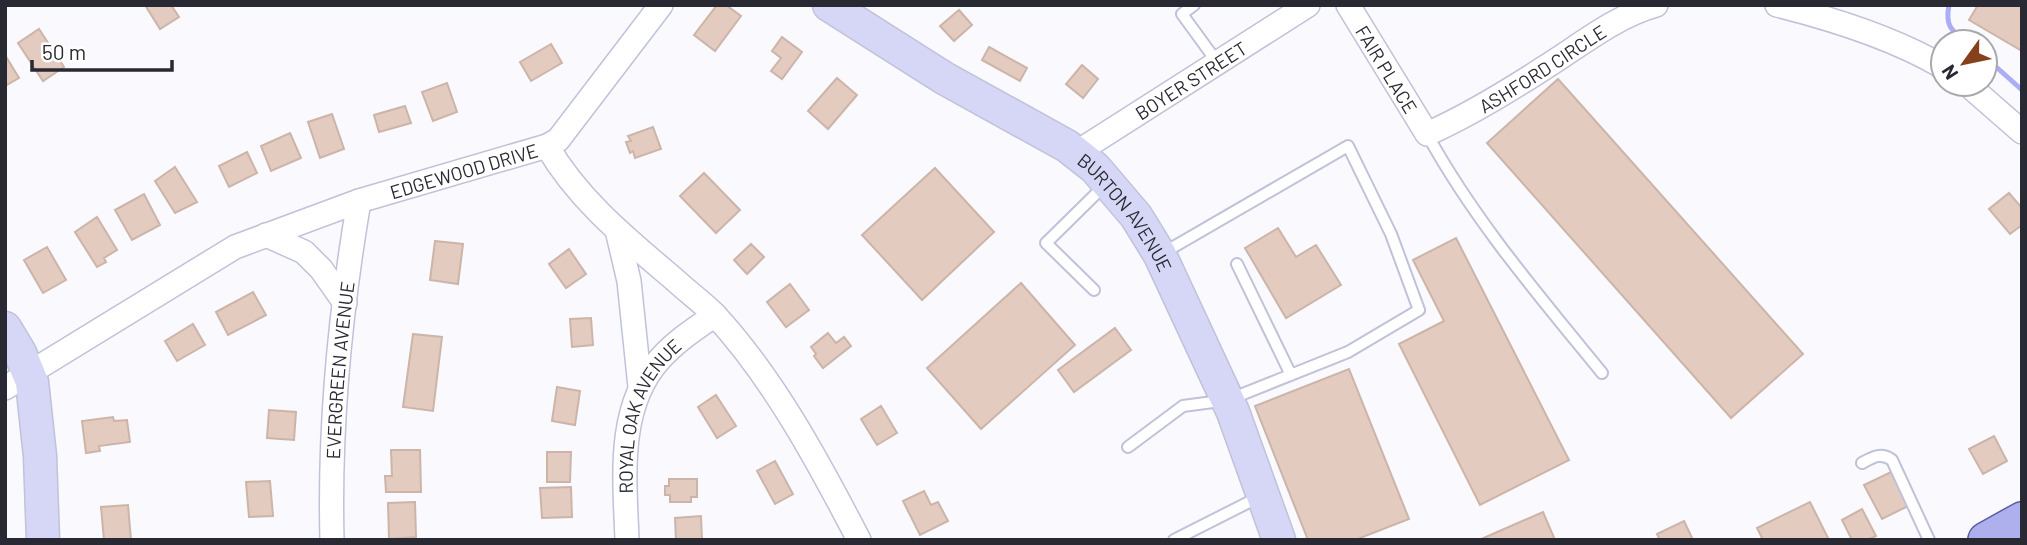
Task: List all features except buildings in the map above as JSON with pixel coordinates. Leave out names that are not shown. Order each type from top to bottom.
[{"type":"main road","points":[[1986,540],[2022,520]]},
{"type":"street","points":[[547,146],[558,140],[661,5]]},
{"type":"street","name":"BURTON AVENUE","points":[[829,5],[944,78],[1076,153],[1095,169],[1136,216],[1160,255],[1228,400],[1263,495],[1274,538]]},
{"type":"street","name":"BOYER STREET","points":[[1076,153],[1308,5]]},
{"type":"street","name":"FAIR PLACE","points":[[1348,5],[1427,134]]},
{"type":"street","name":"ASHFORD CIRCLE","points":[[1427,134],[1544,68],[1606,28],[1637,11],[1656,5]]},
{"type":"street","points":[[1777,5],[1883,39],[1929,59]]},
{"type":"street","points":[[1983,98],[2022,132]]},
{"type":"street","name":"EDGEWOOD DRIVE","points":[[17,381],[235,247],[359,201],[547,146],[560,169],[617,230],[715,315],[753,362],[797,428],[859,540]]},
{"type":"street","name":"EVERGREEN AVENUE","points":[[332,540],[333,416],[359,201]]},
{"type":"street","points":[[617,230],[629,281],[640,387]]},
{"type":"street","points":[[266,235],[304,252],[321,269],[345,303]]},
{"type":"street","name":"ROYAL OAK AVENUE","points":[[627,540],[624,470],[629,426],[640,387],[658,361],[676,343],[715,315]]},
{"type":"street","points":[[5,328],[20,353],[17,381],[32,382],[40,456],[43,540]]},
{"type":"lane","points":[[1194,5],[1182,14],[1217,62]]},
{"type":"lane","points":[[1427,134],[1444,166],[1522,274],[1602,373]]},
{"type":"lane","points":[[1128,447],[1183,406],[1228,400],[1348,352],[1419,310],[1391,234],[1348,146],[1160,255]]},
{"type":"lane","points":[[1094,290],[1046,243],[1107,183]]},
{"type":"lane","points":[[1237,264],[1291,375]]},
{"type":"lane","points":[[1862,463],[1877,455],[1885,455],[1892,460],[1929,540]]},
{"type":"lane","points":[[1174,540],[1263,495]]},
{"type":"waterway","points":[[1949,5],[1951,28]]},
{"type":"waterway","points":[[1999,69],[2022,90]]}]
